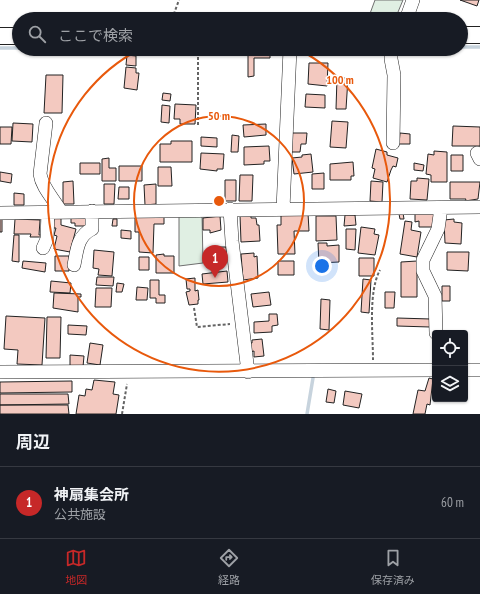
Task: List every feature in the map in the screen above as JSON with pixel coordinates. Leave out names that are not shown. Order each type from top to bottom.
[{"type":"main road","points":[[468,35],[480,35]]},
{"type":"main road","points":[[0,36],[12,36]]},
{"type":"street","points":[[409,12],[413,0]]},
{"type":"street","points":[[283,209],[290,56]]},
{"type":"street","points":[[391,56],[394,75],[393,142]]},
{"type":"street","points":[[46,123],[40,174],[41,182],[54,198],[61,212]]},
{"type":"street","points":[[0,213],[480,207]]},
{"type":"street","points":[[436,330],[435,296],[422,271],[423,260],[438,229],[441,208]]},
{"type":"street","points":[[230,209],[232,241],[248,372]]},
{"type":"street","points":[[74,265],[81,238],[85,232],[92,229],[92,211]]},
{"type":"street","points":[[43,248],[47,239],[48,212]]},
{"type":"street","points":[[0,372],[432,370]]},
{"type":"street","points":[[468,370],[480,370]]},
{"type":"path","points":[[175,12],[179,0]]},
{"type":"path","points":[[198,56],[198,125]]},
{"type":"path","points":[[373,371],[374,301],[376,278],[380,270]]},
{"type":"path","points":[[194,308],[197,327],[242,322]]},
{"type":"path","points":[[122,414],[130,372]]},
{"type":"green space","points":[[375,0],[403,0],[398,12],[371,12]]},
{"type":"green space","points":[[179,214],[202,214],[203,263],[179,266]]},
{"type":"building","points":[[460,0],[479,0],[477,6]]},
{"type":"building","points":[[127,56],[136,56],[136,66],[126,65]]},
{"type":"building","points":[[248,56],[270,56],[270,58],[254,58],[254,76],[248,77]]},
{"type":"building","points":[[309,63],[328,63],[327,86],[308,84]]},
{"type":"building","points":[[126,67],[136,68],[136,73],[139,73],[137,90],[124,88]]},
{"type":"building","points":[[46,75],[63,75],[62,113],[44,113]]},
{"type":"building","points":[[337,78],[348,78],[346,109],[336,109]]},
{"type":"building","points":[[163,93],[171,94],[170,101],[162,100]]},
{"type":"building","points":[[306,94],[325,95],[325,108],[305,107]]},
{"type":"building","points":[[175,104],[196,105],[195,124],[180,124],[180,119],[174,119]]},
{"type":"building","points":[[162,105],[170,106],[169,123],[161,122]]},
{"type":"building","points":[[332,121],[348,122],[346,148],[330,147]]},
{"type":"building","points":[[13,123],[33,124],[32,142],[12,141]]},
{"type":"building","points":[[266,124],[266,135],[244,137],[243,125]]},
{"type":"building","points":[[453,126],[480,127],[480,146],[452,146]]},
{"type":"building","points":[[0,127],[12,127],[11,144],[0,144]]},
{"type":"building","points":[[289,133],[307,133],[306,144],[301,144],[300,152],[290,152]]},
{"type":"building","points":[[400,133],[410,134],[410,144],[399,144]]},
{"type":"building","points":[[232,135],[239,136],[238,152],[231,152]]},
{"type":"building","points":[[201,137],[217,138],[217,147],[201,146]]},
{"type":"building","points":[[171,141],[192,141],[192,162],[160,162],[160,144],[171,144]]},
{"type":"building","points":[[269,146],[270,161],[264,161],[264,164],[244,165],[244,147]]},
{"type":"building","points":[[376,149],[387,152],[387,155],[398,158],[396,167],[393,166],[387,182],[373,178],[375,169],[372,168]]},
{"type":"building","points":[[434,151],[447,152],[447,182],[431,182],[431,175],[426,174],[428,154],[434,155]]},
{"type":"building","points":[[201,153],[224,154],[223,169],[217,169],[217,171],[200,169]]},
{"type":"building","points":[[311,154],[313,172],[294,174],[292,158]]},
{"type":"building","points":[[451,155],[463,155],[463,171],[451,171]]},
{"type":"building","points":[[109,158],[109,168],[116,168],[116,181],[102,181],[102,159]]},
{"type":"building","points":[[353,162],[354,176],[351,176],[351,180],[330,180],[330,164]]},
{"type":"building","points":[[80,163],[100,163],[100,174],[80,174]]},
{"type":"building","points":[[414,163],[424,165],[423,171],[414,170]]},
{"type":"building","points":[[119,166],[142,166],[142,181],[119,181]]},
{"type":"building","points":[[158,167],[171,167],[172,186],[158,186]]},
{"type":"building","points":[[0,172],[12,174],[11,183],[0,181]]},
{"type":"building","points":[[324,173],[324,189],[312,189],[312,174]]},
{"type":"building","points":[[240,175],[253,175],[252,201],[239,201]]},
{"type":"building","points":[[417,178],[429,179],[427,200],[410,199],[411,181],[417,181]]},
{"type":"building","points":[[225,180],[236,180],[236,201],[225,201]]},
{"type":"building","points":[[73,181],[74,204],[63,204],[63,182]]},
{"type":"building","points":[[371,181],[383,182],[382,202],[370,201]]},
{"type":"building","points":[[450,182],[480,182],[478,199],[465,201],[466,199],[450,199]]},
{"type":"building","points":[[104,184],[115,184],[114,204],[104,204]]},
{"type":"building","points":[[156,184],[156,204],[145,205],[144,185]]},
{"type":"building","points":[[119,187],[129,187],[129,199],[118,199]]},
{"type":"building","points":[[14,193],[24,194],[24,205],[14,205]]},
{"type":"building","points":[[436,212],[436,227],[419,227],[419,221],[415,222],[415,213]]},
{"type":"building","points":[[308,213],[309,231],[294,231],[295,254],[278,254],[277,225],[281,225],[281,214]]},
{"type":"building","points":[[403,213],[404,219],[400,219],[399,214]]},
{"type":"building","points":[[251,214],[251,218],[256,218],[257,225],[259,225],[260,241],[241,242],[240,215]]},
{"type":"building","points":[[345,215],[355,215],[356,225],[344,226]]},
{"type":"building","points":[[55,216],[61,217],[61,225],[76,229],[70,252],[54,249],[57,236],[54,235],[56,228],[52,228]]},
{"type":"building","points":[[71,216],[89,216],[89,226],[75,226],[75,223],[71,223]]},
{"type":"building","points":[[135,216],[164,216],[164,224],[154,224],[153,253],[139,252],[139,232],[135,232]]},
{"type":"building","points":[[220,216],[221,230],[210,233],[210,230],[203,230],[203,218]]},
{"type":"building","points":[[316,216],[336,216],[337,240],[316,241]]},
{"type":"building","points":[[0,217],[2,217],[2,232],[0,232]]},
{"type":"building","points":[[15,219],[40,220],[39,235],[42,235],[41,237],[30,237],[31,234],[14,234]]},
{"type":"building","points":[[113,219],[117,219],[117,226],[112,226]]},
{"type":"building","points":[[454,219],[454,222],[462,223],[461,244],[445,243],[444,220]]},
{"type":"building","points":[[405,221],[412,222],[411,230],[421,232],[417,257],[400,254]]},
{"type":"building","points":[[361,227],[375,229],[374,234],[379,235],[375,255],[358,253]]},
{"type":"building","points":[[346,229],[356,229],[355,250],[346,249]]},
{"type":"building","points":[[121,230],[131,231],[131,239],[121,238]]},
{"type":"building","points":[[14,235],[19,235],[19,262],[12,261]]},
{"type":"building","points":[[318,243],[327,243],[327,246],[339,245],[339,262],[319,263]]},
{"type":"building","points":[[216,247],[226,247],[227,260],[217,261]]},
{"type":"building","points":[[94,250],[114,252],[112,276],[98,275],[99,269],[93,268]]},
{"type":"building","points":[[447,252],[469,252],[468,271],[447,270]]},
{"type":"building","points":[[254,253],[254,257],[257,256],[258,278],[243,280],[241,254]]},
{"type":"building","points":[[164,254],[164,256],[174,256],[174,273],[156,273],[156,255]]},
{"type":"building","points":[[55,256],[69,256],[69,271],[55,271]]},
{"type":"building","points":[[139,257],[149,257],[149,270],[139,270]]},
{"type":"building","points":[[359,258],[374,258],[374,276],[359,276]]},
{"type":"building","points":[[23,261],[46,263],[45,272],[22,268]]},
{"type":"building","points":[[278,261],[294,261],[294,275],[278,275]]},
{"type":"building","points":[[417,261],[417,297],[401,297],[401,262]]},
{"type":"building","points":[[227,271],[228,282],[203,284],[202,274]]},
{"type":"building","points":[[97,277],[114,277],[113,286],[96,285]]},
{"type":"building","points":[[195,278],[195,291],[198,290],[199,300],[198,304],[189,305],[186,292],[190,291],[190,289],[187,289],[186,279]]},
{"type":"building","points":[[363,279],[371,280],[369,313],[361,312]]},
{"type":"building","points":[[150,280],[159,280],[159,295],[165,295],[165,303],[156,303],[156,298],[150,298]]},
{"type":"building","points":[[51,281],[71,283],[70,293],[50,292]]},
{"type":"building","points":[[117,283],[124,284],[122,292],[116,292]]},
{"type":"building","points":[[442,286],[450,286],[450,301],[442,301]]},
{"type":"building","points":[[137,287],[148,288],[147,300],[136,300]]},
{"type":"building","points":[[96,288],[112,288],[111,307],[95,307]]},
{"type":"building","points":[[269,292],[271,305],[253,307],[251,294]]},
{"type":"building","points":[[385,292],[395,292],[394,308],[385,308]]},
{"type":"building","points":[[54,293],[81,294],[81,297],[78,297],[78,312],[53,308]]},
{"type":"building","points":[[321,299],[330,300],[329,330],[320,329]]},
{"type":"building","points":[[269,314],[277,314],[278,325],[272,326],[272,332],[254,333],[254,322],[269,321]]},
{"type":"building","points":[[6,316],[45,318],[42,365],[17,364],[18,350],[4,349]]},
{"type":"building","points":[[47,317],[61,317],[60,358],[46,358]]},
{"type":"building","points":[[397,318],[431,319],[430,327],[397,326]]},
{"type":"building","points":[[68,325],[87,326],[86,335],[68,334]]},
{"type":"building","points":[[262,339],[264,356],[254,357],[254,351],[250,352],[249,343],[252,343],[252,340]]},
{"type":"building","points":[[90,343],[103,345],[100,365],[87,363]]},
{"type":"building","points":[[70,355],[84,356],[83,367],[70,366]]},
{"type":"building","points":[[429,378],[432,379],[430,405],[427,404],[425,414],[413,414],[418,390],[425,391]]},
{"type":"building","points":[[94,380],[115,382],[113,394],[119,395],[116,414],[76,414],[79,395],[85,396],[86,389],[92,390]]},
{"type":"building","points":[[72,381],[72,392],[0,393],[0,382]]},
{"type":"building","points":[[328,389],[336,391],[334,403],[326,402]]},
{"type":"building","points":[[345,391],[362,394],[359,408],[343,405]]},
{"type":"building","points":[[0,394],[68,394],[69,404],[0,405]]},
{"type":"building","points":[[0,405],[68,405],[69,414],[0,414]]},
{"type":"waterway","points":[[468,47],[480,47]]},
{"type":"waterway","points":[[0,48],[12,48]]},
{"type":"waterway","points":[[307,414],[313,378]]},
{"type":"place","name":"神扇集会所","points":[[215,278]]}]
